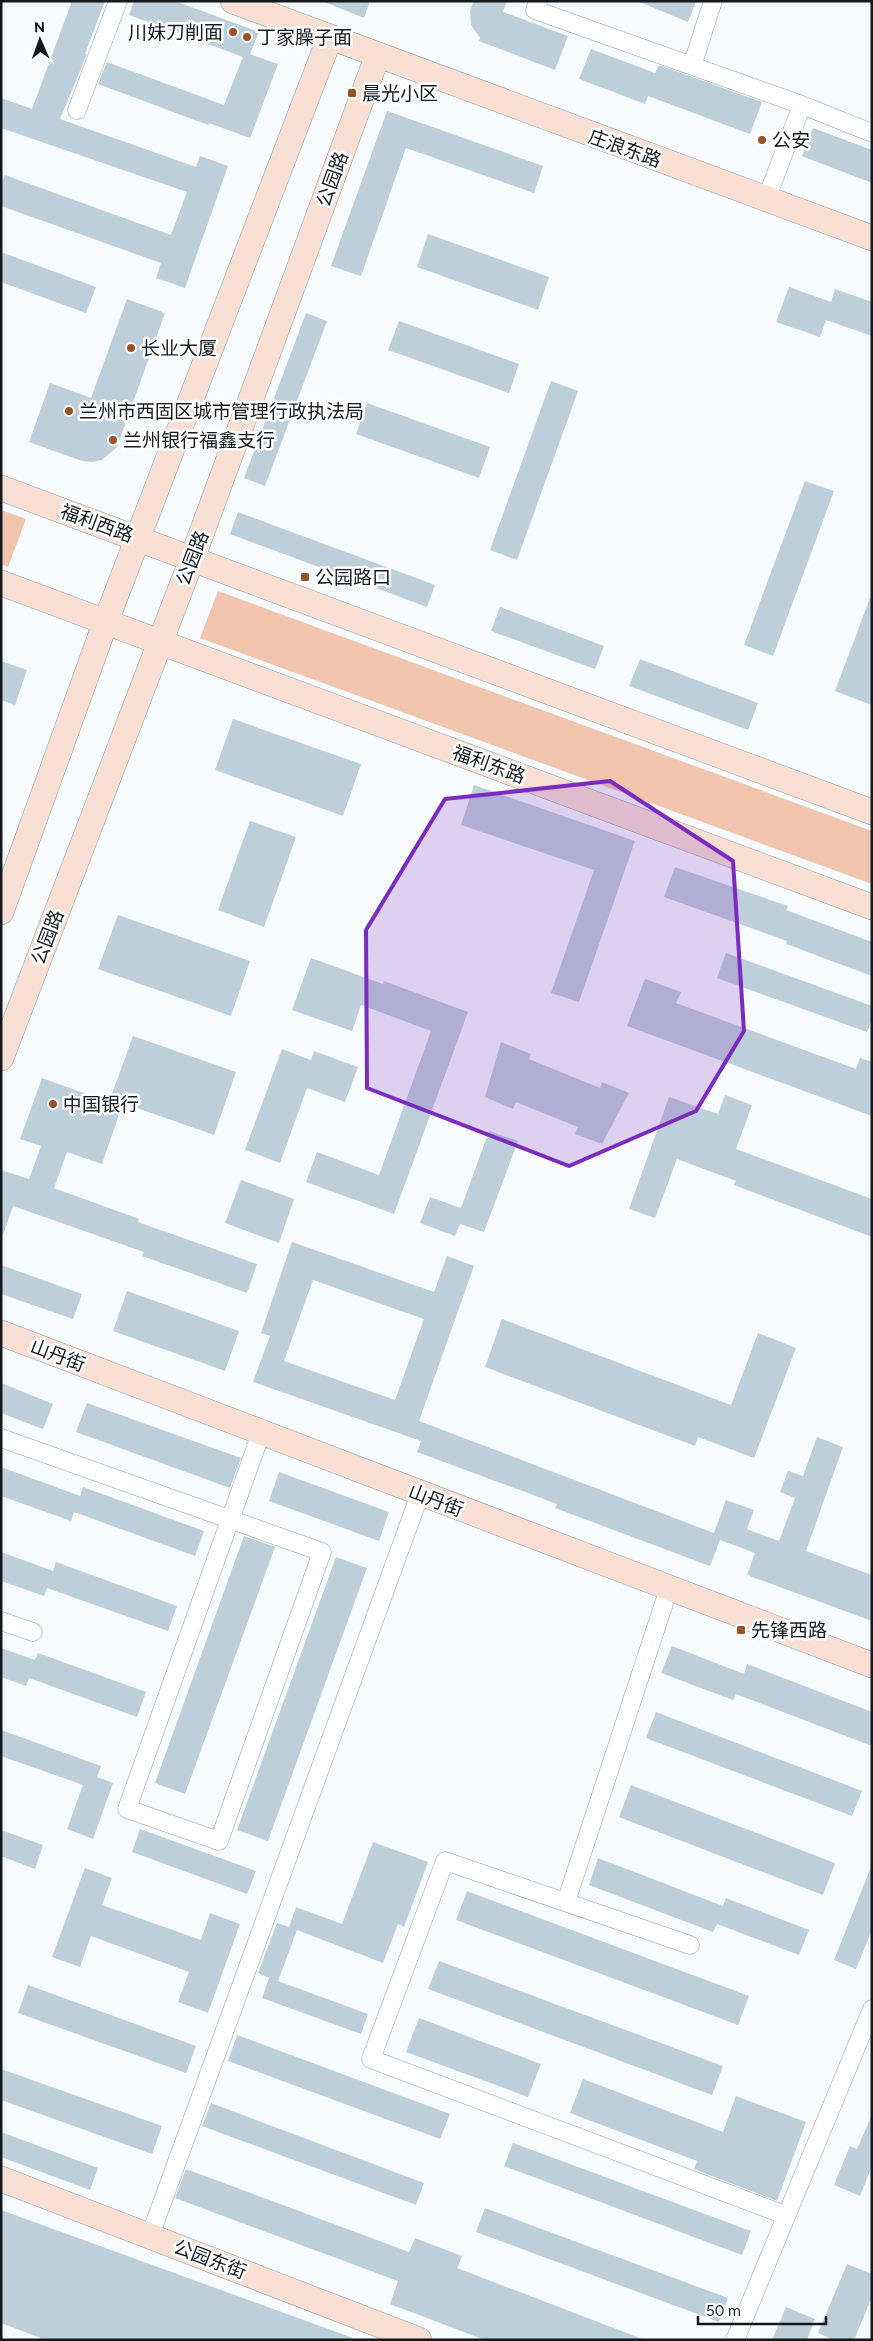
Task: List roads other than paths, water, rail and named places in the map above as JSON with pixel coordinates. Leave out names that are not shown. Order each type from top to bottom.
[{"type":"street","points":[[76,110],[118,1]]},
{"type":"street","name":"庄浪东路","points":[[233,1],[378,57],[872,238]]},
{"type":"street","points":[[538,1],[535,10],[802,105],[872,133]]},
{"type":"street","points":[[692,66],[713,1]]},
{"type":"street","points":[[1,912],[106,621],[330,37]]},
{"type":"street","name":"公园路","points":[[1,1058],[192,559],[378,57]]},
{"type":"street","points":[[766,200],[802,105]]},
{"type":"street","name":"福利西路","points":[[1,488],[192,559]]},
{"type":"street","points":[[192,559],[872,812]]},
{"type":"street","points":[[1,583],[106,621]]},
{"type":"street","name":"福利东路","points":[[106,621],[872,907]]},
{"type":"street","name":"山丹街","points":[[1,1333],[872,1665]]},
{"type":"street","points":[[1,1438],[231,1519],[322,1552],[218,1841],[127,1809],[231,1519],[262,1433]]},
{"type":"street","points":[[150,2236],[420,1494]]},
{"type":"street","points":[[566,1902],[669,1588]]},
{"type":"street","points":[[1,1620],[33,1632]]},
{"type":"street","points":[[690,1945],[445,1861],[371,2059],[785,2215]]},
{"type":"street","points":[[735,2340],[785,2215],[872,2009]]},
{"type":"street","name":"公园东街","points":[[1,2179],[419,2340]]},
{"type":"place","name":"川妹刀削面","points":[[233,32]]},
{"type":"place","name":"丁家臊子面","points":[[247,37]]},
{"type":"place","name":"晨光小区","points":[[352,93]]},
{"type":"place","name":"公安","points":[[762,140]]},
{"type":"place","name":"长业大厦","points":[[131,348]]},
{"type":"place","name":"兰州市西固区城市管理行政执法局","points":[[69,411]]},
{"type":"place","name":"兰州银行福鑫支行","points":[[113,440]]},
{"type":"place","name":"公园路口","points":[[305,577]]},
{"type":"place","name":"中国银行","points":[[53,1104]]},
{"type":"place","name":"先锋西路","points":[[741,1630]]}]
